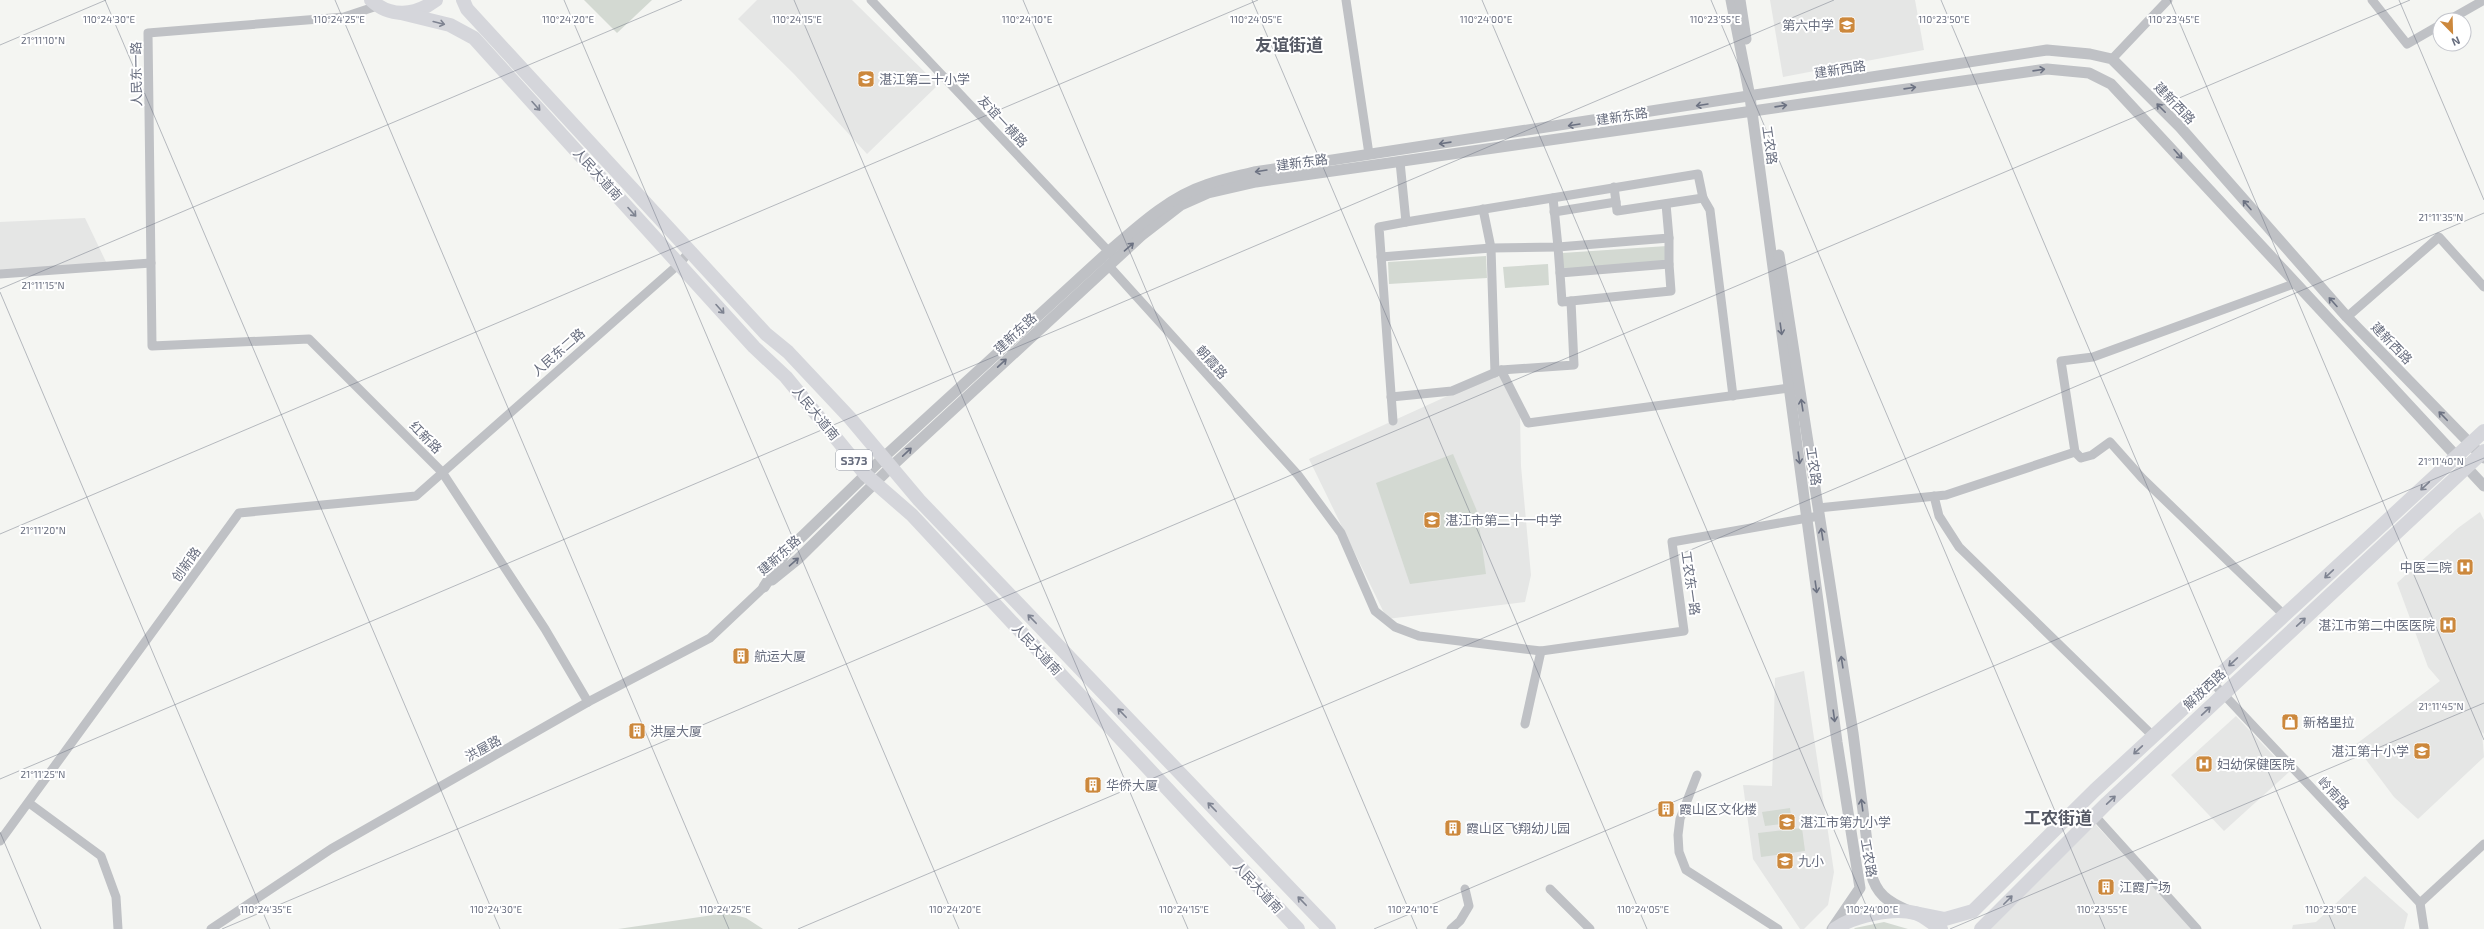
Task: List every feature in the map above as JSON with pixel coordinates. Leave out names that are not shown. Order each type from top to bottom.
[{"type":"main road","name":"S373","points":[[374,3],[401,13],[414,12],[436,0]]},
{"type":"main road","name":"人民大道南","points":[[463,0],[467,9],[766,334],[788,352],[888,461],[919,500],[1329,929]]},
{"type":"main road","name":"人民大道南","points":[[401,13],[450,25],[474,38],[754,347],[786,377],[870,479],[912,515],[1298,929]]},
{"type":"main road","name":"解放西路","points":[[1834,929],[1852,918],[1878,912],[1915,913],[1945,919],[1973,910],[2095,790],[2484,431]]},
{"type":"main road","name":"解放西路","points":[[1982,929],[1986,922],[2094,815],[2466,467],[2483,454]]},
{"type":"main road","points":[[1915,913],[1941,929]]},
{"type":"street","name":"友谊一横路","points":[[871,0],[1111,258]]},
{"type":"street","points":[[1346,0],[1369,154]]},
{"type":"street","name":"工农路","points":[[1731,0],[1750,110],[1837,742],[1860,888],[1834,929]]},
{"type":"street","name":"工农路","points":[[1740,0],[1748,97]]},
{"type":"street","points":[[2112,59],[2168,0]]},
{"type":"street","points":[[2372,0],[2407,44],[2432,30]]},
{"type":"street","points":[[2463,12],[2484,0]]},
{"type":"street","name":"人民东一路","points":[[152,346],[148,33],[344,17],[374,3]]},
{"type":"street","name":"建新西路","points":[[1748,97],[2047,50],[2090,54],[2112,59],[2180,127],[2347,317],[2470,444],[2483,454]]},
{"type":"street","points":[[1750,110],[2047,69],[2089,73],[2111,84],[2484,486]]},
{"type":"street","name":"建新东路","points":[[1111,258],[1135,230],[1180,197],[1206,185],[1254,172],[1748,97]]},
{"type":"street","name":"建新东路","points":[[764,587],[786,552],[870,479],[1111,258],[1181,205],[1208,192],[1256,182],[1750,110]]},
{"type":"street","name":"工农路","points":[[1750,110],[1818,512],[1874,885],[1888,902],[1915,913]]},
{"type":"street","points":[[1400,162],[1406,222]]},
{"type":"street","points":[[1393,421],[1379,227],[1698,174],[1703,198],[1710,210],[1733,396]]},
{"type":"street","points":[[1614,187],[1617,211],[1703,198]]},
{"type":"street","points":[[1553,198],[1562,302],[1671,291],[1666,204]]},
{"type":"street","points":[[1554,212],[1616,202]]},
{"type":"street","points":[[1483,209],[1491,248],[1498,371],[1528,423],[1789,388]]},
{"type":"street","points":[[2347,317],[2439,237],[2484,287]]},
{"type":"street","points":[[1381,257],[1491,248],[1558,247],[1669,238]]},
{"type":"street","name":"人民东二路","points":[[442,472],[679,264],[690,251]]},
{"type":"street","name":"朝霞路","points":[[1111,258],[1298,475],[1341,533],[1375,611],[1395,627],[1419,636],[1541,651]]},
{"type":"street","points":[[0,274],[151,263]]},
{"type":"street","points":[[1560,273],[1669,264]]},
{"type":"street","points":[[2284,616],[2142,478],[2110,442],[2086,457],[2081,458],[2075,452],[2061,361],[2093,357],[2296,283]]},
{"type":"street","points":[[1391,397],[1452,391],[1498,371],[1574,365],[1571,301]]},
{"type":"street","name":"红新路","points":[[152,346],[309,339],[442,472],[545,629],[588,702]]},
{"type":"street","name":"工农东一路","points":[[1541,651],[1684,631],[1672,542],[1807,517],[1818,512],[1946,495],[2075,452]]},
{"type":"street","name":"创新路","points":[[0,841],[239,513],[416,496],[442,472]]},
{"type":"street","points":[[1934,496],[1940,516],[1959,547],[2154,736]]},
{"type":"street","name":"洪屋路","points":[[211,929],[331,849],[588,702],[710,638],[764,587]]},
{"type":"street","points":[[1525,724],[1541,651]]},
{"type":"street","name":"岭南路","points":[[2212,682],[2420,904]]},
{"type":"street","points":[[1696,775],[1680,819],[1678,835],[1679,852],[1686,870],[1778,929]]},
{"type":"street","points":[[29,803],[101,856],[116,897],[118,929]]},
{"type":"street","points":[[2094,815],[2197,929]]},
{"type":"street","points":[[2424,929],[2420,904],[2484,844]]},
{"type":"street","points":[[1451,929],[1460,921],[1469,906],[1465,889]]},
{"type":"street","points":[[1550,889],[1590,929]]},
{"type":"shaded area","points":[[584,0],[652,0],[617,33]]},
{"type":"shaded area","name":"湛江第二十小学","points":[[757,0],[852,0],[938,85],[867,154],[794,74],[738,19]]},
{"type":"shaded area","name":"第六中学","points":[[1770,0],[1915,0],[1924,50],[1783,77]]},
{"type":"shaded area","points":[[85,218],[107,264],[0,270],[0,222]]},
{"type":"shaded area","points":[[1667,246],[1668,263],[1563,270],[1562,253]]},
{"type":"shaded area","points":[[1486,256],[1487,278],[1389,284],[1388,262]]},
{"type":"shaded area","points":[[1548,264],[1549,285],[1505,288],[1503,267]]},
{"type":"shaded area","name":"湛江市第二十一中学","points":[[1498,373],[1520,415],[1521,466],[1531,575],[1525,602],[1387,619],[1309,459]]},
{"type":"shaded area","points":[[1453,454],[1477,511],[1486,574],[1410,584],[1376,483]]},
{"type":"shaded area","points":[[2480,512],[2484,520],[2484,734],[2482,732],[2484,757],[2418,819],[2394,797],[2355,745],[2440,681],[2428,667],[2397,583],[2458,528]]},
{"type":"shaded area","name":"湛江市第九小学","points":[[1804,671],[1834,872],[1828,905],[1804,929],[1800,929],[1753,859],[1743,785],[1772,786],[1775,678]]},
{"type":"shaded area","points":[[2236,716],[2289,772],[2224,831],[2171,775]]},
{"type":"shaded area","points":[[1790,808],[1792,823],[1765,826],[1762,812]]},
{"type":"shaded area","name":"江霞广场","points":[[2095,824],[2193,929],[1989,929]]},
{"type":"shaded area","points":[[1802,828],[1805,851],[1761,857],[1758,833]]},
{"type":"shaded area","points":[[2365,876],[2408,914],[2404,929],[2292,929],[2293,925],[2316,922]]},
{"type":"shaded area","points":[[727,913],[746,918],[763,929],[618,929]]},
{"type":"shaded area","points":[[1884,922],[1908,929],[1854,929],[1855,928]]},
{"type":"place","name":"第六中学","points":[[1847,25]]},
{"type":"place","name":"湛江第二十小学","points":[[866,79]]},
{"type":"place","name":"湛江市第二十一中学","points":[[1432,520]]},
{"type":"place","name":"中医二院","points":[[2465,567]]},
{"type":"place","name":"湛江市第二中医医院","points":[[2448,625]]},
{"type":"place","name":"航运大厦","points":[[741,656]]},
{"type":"place","name":"新格里拉","points":[[2290,722]]},
{"type":"place","name":"洪屋大厦","points":[[637,731]]},
{"type":"place","name":"湛江第十小学","points":[[2422,751]]},
{"type":"place","name":"妇幼保健医院","points":[[2204,764]]},
{"type":"place","name":"华侨大厦","points":[[1093,785]]},
{"type":"place","name":"霞山区文化楼","points":[[1666,809]]},
{"type":"place","name":"湛江市第九小学","points":[[1787,822]]},
{"type":"place","name":"霞山区飞翔幼儿园","points":[[1453,828]]},
{"type":"place","name":"九小","points":[[1785,861]]},
{"type":"place","name":"江霞广场","points":[[2106,887]]},
{"type":"district","name":"友谊街道","points":[[1289,44]]},
{"type":"district","name":"工农街道","points":[[2058,817]]}]
